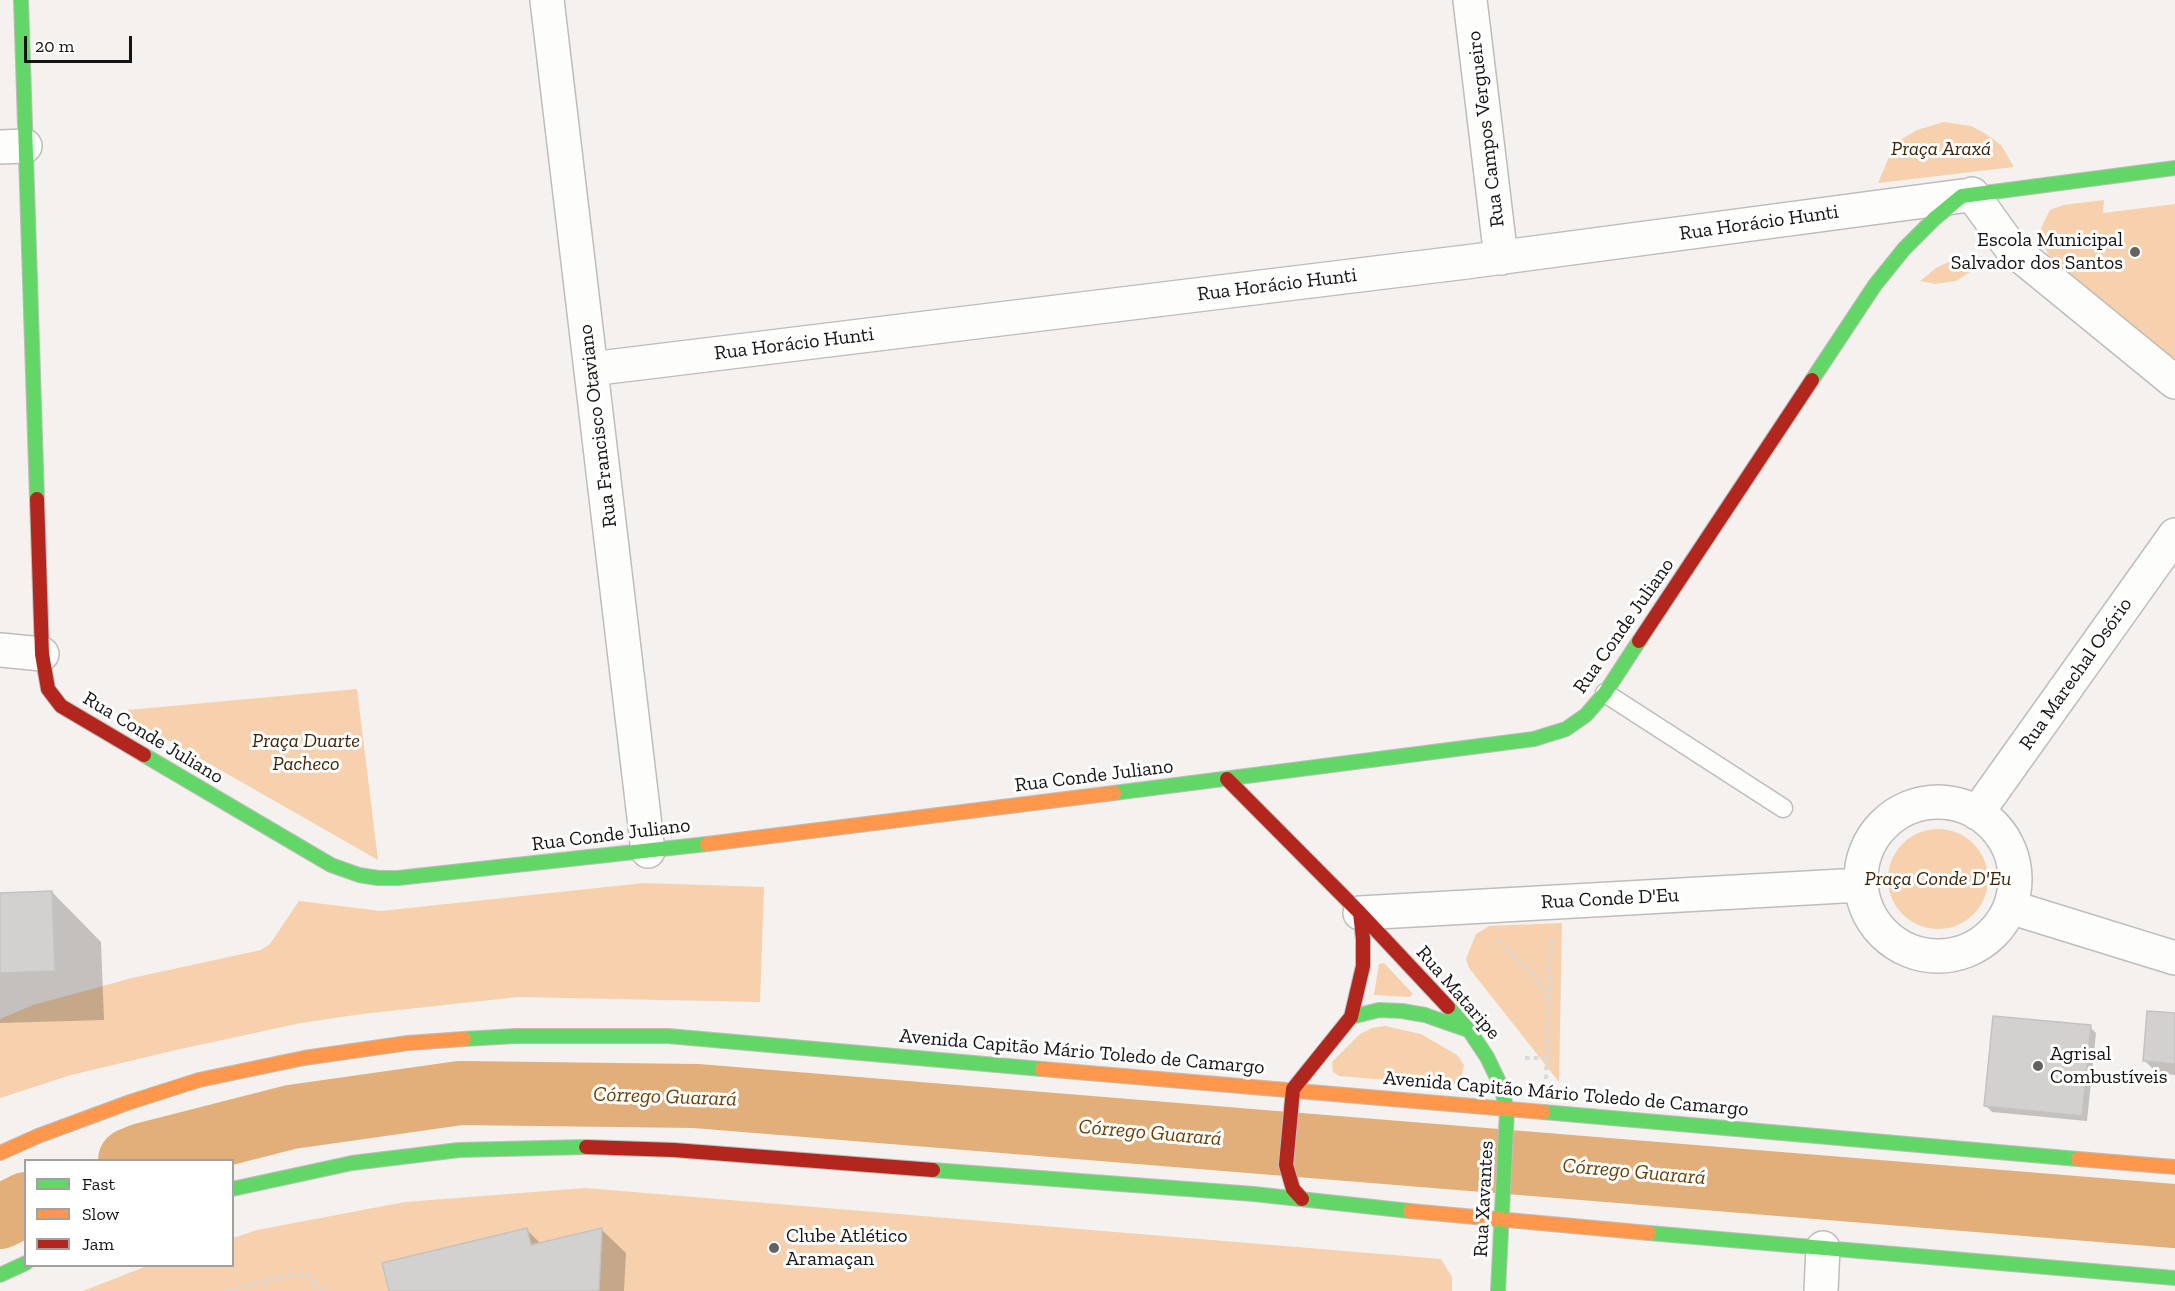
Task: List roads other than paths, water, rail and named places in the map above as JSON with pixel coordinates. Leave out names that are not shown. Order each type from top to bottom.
[{"type":"street","name":"Rua Conde Juliano","points":[[21,0],[13,147],[42,654],[48,689],[61,706],[342,870],[378,878],[398,878],[648,851],[1227,779],[1534,739],[1566,729],[1586,715],[1605,693],[1875,285],[1904,249],[1934,219],[1967,195]]},
{"type":"street","name":"Rua Francisco Otaviano","points":[[547,0],[648,851]]},
{"type":"street","name":"Rua Campos Vergueiro","points":[[1470,0],[1501,258]]},
{"type":"street","points":[[1967,195],[2175,168]]},
{"type":"street","name":"Rua Horácio Hunti","points":[[591,369],[1501,258],[1967,195]]},
{"type":"street","points":[[1967,195],[2012,248],[2175,382]]},
{"type":"street","name":"Rua Marechal Osório","points":[[1977,813],[2175,535]]},
{"type":"street","points":[[0,650],[42,654]]},
{"type":"street","name":"Rua Mataripe","points":[[1227,779],[1360,913],[1469,1030],[1487,1057],[1500,1083],[1508,1110]]},
{"type":"street","points":[[1942,802],[1960,805],[1977,813],[1995,826],[2007,844],[2013,864],[2014,885],[2010,907],[2000,925],[1986,940],[1968,950],[1948,956],[1927,956],[1907,951],[1890,940],[1875,925],[1865,907],[1860,885],[1867,849],[1876,833],[1889,819],[1914,806],[1942,802]]},
{"type":"street","name":"Rua Conde D'Eu","points":[[1360,913],[1860,885]]},
{"type":"street","points":[[2010,907],[2175,958]]},
{"type":"street","points":[[1302,1199],[1293,1190],[1286,1164],[1293,1089],[1351,1017],[1363,966],[1360,913]]},
{"type":"street","points":[[1351,1017],[1379,1010],[1402,1011],[1425,1015],[1469,1030]]},
{"type":"street","name":"Avenida Capitão Mário Toledo de Camargo","points":[[0,1153],[38,1136],[199,1080],[327,1055],[408,1043],[516,1036],[668,1036],[2175,1167]]},
{"type":"street","name":"Rua Xavantes","points":[[1498,1291],[1508,1110]]},
{"type":"street","points":[[234,1189],[352,1163],[459,1150],[567,1146],[674,1150],[1302,1199],[1502,1221],[2175,1278]]},
{"type":"street","points":[[1821,1291],[1823,1248]]},
{"type":"street","points":[[0,1275],[24,1264]]},
{"type":"lane","points":[[1605,693],[1783,808]]},
{"type":"waterway","name":"Córrego Guarará","points":[[132,1159],[291,1117],[460,1093],[696,1096],[2175,1216]]},
{"type":"waterway","name":"Córrego Guarará","points":[[0,1217],[24,1205]]},
{"type":"place","name":"Escola Municipal Salvador dos Santos","points":[[2135,252]]},
{"type":"place","name":"Agrisal Combustíveis","points":[[2038,1066]]},
{"type":"place","name":"Clube Atlético Aramaçan","points":[[774,1248]]},
{"type":"park label","name":"Praça Araxá","points":[[1941,149]]},
{"type":"park label","name":"Praça Duarte Pacheco","points":[[306,752]]},
{"type":"park label","name":"Praça Conde D'Eu","points":[[1938,879]]}]
